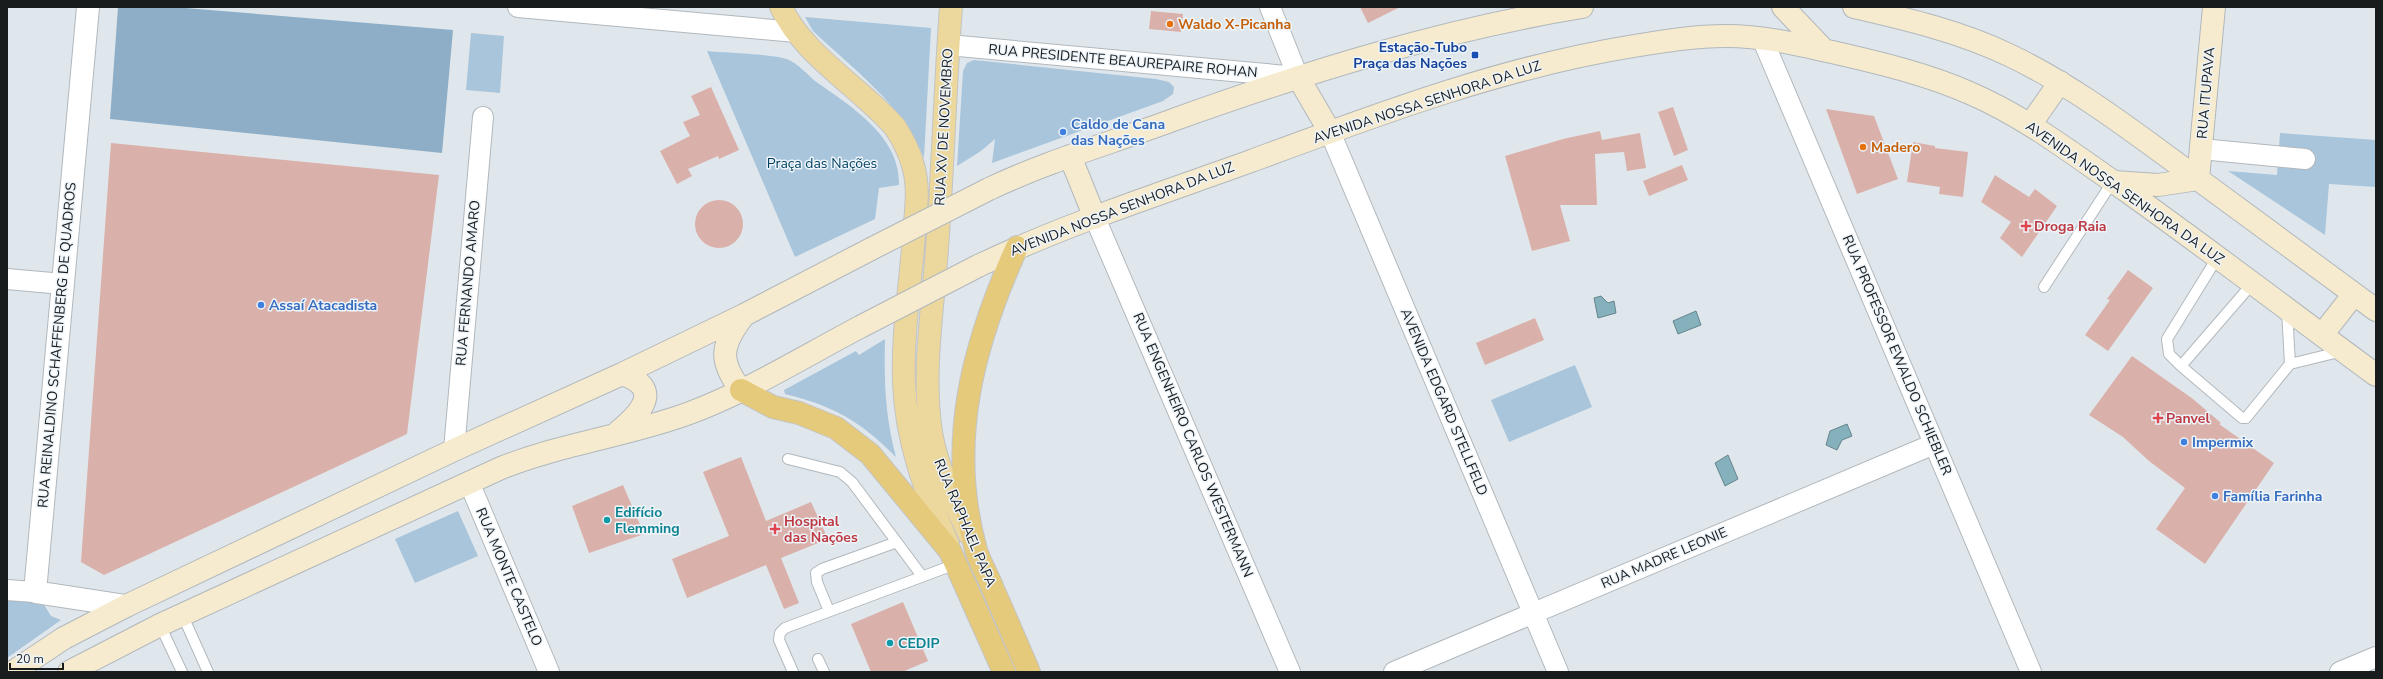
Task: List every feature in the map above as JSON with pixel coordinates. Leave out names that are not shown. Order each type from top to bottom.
[{"type":"highway","points":[[976,550],[965,484],[964,443],[966,407],[973,365],[984,326],[1017,247]]},
{"type":"highway","points":[[741,390],[773,407],[819,421],[855,440],[888,473],[953,557]]},
{"type":"highway","name":"RUA RAPHAEL PAPA","points":[[976,550],[1030,672]]},
{"type":"highway","name":"RUA RAPHAEL PAPA","points":[[953,557],[1004,672]]},
{"type":"main road","name":"RUA RAPHAEL PAPA","points":[[781,7],[796,32],[883,114],[904,142],[916,178],[917,200],[904,380],[908,428],[921,479],[953,557]]},
{"type":"main road","name":"RUA XV DE NOVEMBRO","points":[[938,248],[951,7]]},
{"type":"main road","points":[[14,672],[64,638],[126,606],[454,450],[622,374],[744,314],[988,189],[1070,156],[1298,77],[1458,31],[1582,7]]},
{"type":"main road","points":[[1783,7],[1824,50]]},
{"type":"main road","points":[[1854,7],[1925,25],[1964,37],[2007,54],[2060,82],[2116,119],[2376,310]]},
{"type":"main road","name":"RUA ITUPAVA","points":[[2198,179],[2214,7]]},
{"type":"main road","name":"AVENIDA NOSSA SENHORA DA LUZ","points":[[69,672],[94,666],[160,625],[182,614],[524,458],[686,414],[741,390],[1017,247],[1330,132],[1475,83],[1573,57],[1697,37],[1762,38],[1824,50],[1880,63],[1942,82],[1974,95],[2030,124],[2193,238],[2217,258],[2376,375]]},
{"type":"main road","points":[[1298,77],[1330,132]]},
{"type":"main road","points":[[2030,124],[2060,82]]},
{"type":"main road","points":[[1070,156],[1095,218]]},
{"type":"main road","points":[[2113,182],[2158,185],[2198,179]]},
{"type":"main road","name":"RUA RAPHAEL PAPA","points":[[938,248],[927,372],[927,402],[931,434],[938,462],[976,550]]},
{"type":"main road","points":[[2322,335],[2354,294]]},
{"type":"main road","points":[[741,390],[729,374],[724,359],[726,343],[731,331],[744,314]]},
{"type":"main road","points":[[615,434],[636,417],[643,407],[645,395],[643,385],[635,379],[622,374]]},
{"type":"street","name":"RUA REINALDINO SCHAFFENBERG DE QUADROS","points":[[35,592],[88,7]]},
{"type":"street","points":[[518,7],[796,32]]},
{"type":"street","points":[[1270,7],[1298,77]]},
{"type":"street","points":[[1281,35],[1284,7]]},
{"type":"street","name":"RUA PROFESSOR EWALDO SCHIEBLER","points":[[1762,38],[2031,672]]},
{"type":"street","name":"RUA PRESIDENTE BEAUREPAIRE ROHAN","points":[[948,45],[1298,77]]},
{"type":"street","name":"RUA FERNANDO AMARO","points":[[454,450],[483,117]]},
{"type":"street","name":"AVENIDA EDGARD STELLFELD","points":[[1330,132],[1558,672]]},
{"type":"street","points":[[2201,149],[2305,159]]},
{"type":"street","name":"RUA ENGENHEIRO CARLOS WESTERMANN","points":[[1095,218],[1290,672]]},
{"type":"street","points":[[7,279],[63,284]]},
{"type":"street","name":"RUA MADRE LEONIE","points":[[1394,672],[1934,444]]},
{"type":"street","name":"RUA MONTE CASTELO","points":[[469,482],[549,672]]},
{"type":"street","points":[[7,590],[35,592],[126,606]]},
{"type":"street","points":[[2340,672],[2376,657]]},
{"type":"lane","points":[[2044,288],[2113,182]]},
{"type":"lane","points":[[2217,258],[2167,339],[2169,354],[2242,418],[2246,418],[2290,364],[2344,351]]},
{"type":"lane","points":[[2182,366],[2252,284]]},
{"type":"lane","points":[[2287,309],[2290,364]]},
{"type":"lane","points":[[788,460],[840,472],[852,482],[922,576]]},
{"type":"lane","points":[[829,611],[817,582],[816,573],[822,569],[897,542]]},
{"type":"lane","points":[[793,672],[779,640],[780,633],[785,628],[922,576],[953,557]]},
{"type":"lane","points":[[182,614],[208,672]]},
{"type":"lane","points":[[160,625],[182,672]]},
{"type":"lane","points":[[818,659],[824,672]]},
{"type":"green space","name":"Praça das Nações","points":[[805,17],[931,28],[924,158],[915,139],[890,104],[876,89],[813,31]]},
{"type":"green space","points":[[471,33],[504,36],[500,93],[466,90]]},
{"type":"green space","name":"Praça das Nações","points":[[707,51],[774,56],[789,60],[815,81],[843,100],[870,124],[892,151],[897,167],[899,185],[879,188],[875,219],[795,257]]},
{"type":"green space","points":[[974,60],[1156,79],[1169,82],[1174,87],[1173,94],[1163,101],[992,163],[995,139],[981,151],[957,166],[963,71],[967,63]]},
{"type":"green space","points":[[2280,133],[2376,140],[2376,187],[2329,184],[2325,235],[2228,171],[2277,175]]},
{"type":"green space","points":[[885,339],[887,413],[896,457],[883,444],[858,424],[845,416],[818,404],[785,394],[784,390],[856,351],[859,355]]},
{"type":"green space","points":[[1575,365],[1592,407],[1509,442],[1491,400]]},
{"type":"green space","points":[[458,511],[478,556],[415,583],[395,539]]},
{"type":"green space","points":[[7,598],[43,603],[51,616],[61,620],[7,658]]},
{"type":"shaded area","points":[[118,7],[173,7],[453,30],[442,153],[110,119]]},
{"type":"shaded area","points":[[1601,296],[1608,303],[1614,301],[1616,313],[1598,318],[1594,298]]},
{"type":"shaded area","points":[[1696,311],[1701,325],[1678,334],[1673,321]]},
{"type":"shaded area","points":[[1847,424],[1852,436],[1842,440],[1837,450],[1826,445],[1830,431]]},
{"type":"shaded area","points":[[1728,455],[1738,479],[1725,486],[1715,463]]},
{"type":"building","points":[[1360,7],[1400,7],[1368,23]]},
{"type":"building","points":[[1151,11],[1183,14],[1181,32],[1149,29]]},
{"type":"building","points":[[711,87],[739,150],[719,159],[718,156],[688,169],[692,176],[677,184],[660,151],[690,136],[683,122],[700,115],[691,96]]},
{"type":"building","points":[[1673,107],[1688,150],[1674,156],[1658,112]]},
{"type":"building","name":"Madero","points":[[1826,109],[1874,116],[1898,179],[1857,194]]},
{"type":"building","points":[[1600,131],[1602,140],[1640,133],[1646,168],[1627,171],[1624,152],[1595,154],[1597,205],[1560,205],[1570,241],[1532,251],[1505,156],[1563,139]]},
{"type":"building","points":[[1913,142],[1935,146],[1935,148],[1968,152],[1963,197],[1939,194],[1940,187],[1907,182]]},
{"type":"building","name":"Assaí Atacadista","points":[[111,143],[439,175],[407,434],[104,575],[81,562]]},
{"type":"building","points":[[1682,165],[1688,180],[1649,196],[1643,181]]},
{"type":"building","points":[[1995,175],[2029,197],[2035,189],[2057,206],[2022,257],[2000,238],[2011,222],[1981,202]]},
{"type":"building","points":[[719,200],[728,202],[736,207],[741,215],[743,224],[741,233],[736,241],[728,246],[719,248],[710,246],[702,241],[697,233],[695,224],[697,215],[702,207],[710,202]]},
{"type":"building","points":[[2128,270],[2153,288],[2108,351],[2085,335],[2110,300],[2107,299]]},
{"type":"building","points":[[1535,318],[1544,340],[1485,365],[1476,343]]},
{"type":"building","points":[[2132,356],[2193,399],[2221,423],[2219,424],[2274,463],[2205,564],[2156,529],[2185,488],[2149,461],[2123,437],[2089,415]]},
{"type":"building","name":"Hospital das Nações","points":[[741,457],[766,521],[811,502],[828,539],[781,558],[799,603],[784,609],[766,565],[687,598],[672,559],[729,536],[703,472]]},
{"type":"building","name":"Edifício Flemming","points":[[623,485],[644,534],[589,553],[572,506]]},
{"type":"building","name":"CEDIP","points":[[903,602],[928,661],[902,672],[871,672],[851,624]]},
{"type":"place","name":"Waldo X-Picanha","points":[[1170,24]]},
{"type":"place","name":"Estação-Tubo Praça das Nações","points":[[1475,55]]},
{"type":"place","name":"Caldo de Cana das Nações","points":[[1063,132]]},
{"type":"place","name":"Madero","points":[[1863,147]]},
{"type":"place","name":"Droga Raia","points":[[2026,226]]},
{"type":"place","name":"Assaí Atacadista","points":[[261,305]]},
{"type":"place","name":"Panvel","points":[[2158,418]]},
{"type":"place","name":"Impermix","points":[[2184,442]]},
{"type":"place","name":"Família Farinha","points":[[2215,496]]},
{"type":"place","name":"Edifício Flemming","points":[[607,520]]},
{"type":"place","name":"Hospital das Nações","points":[[775,529]]},
{"type":"place","name":"CEDIP","points":[[890,643]]}]
